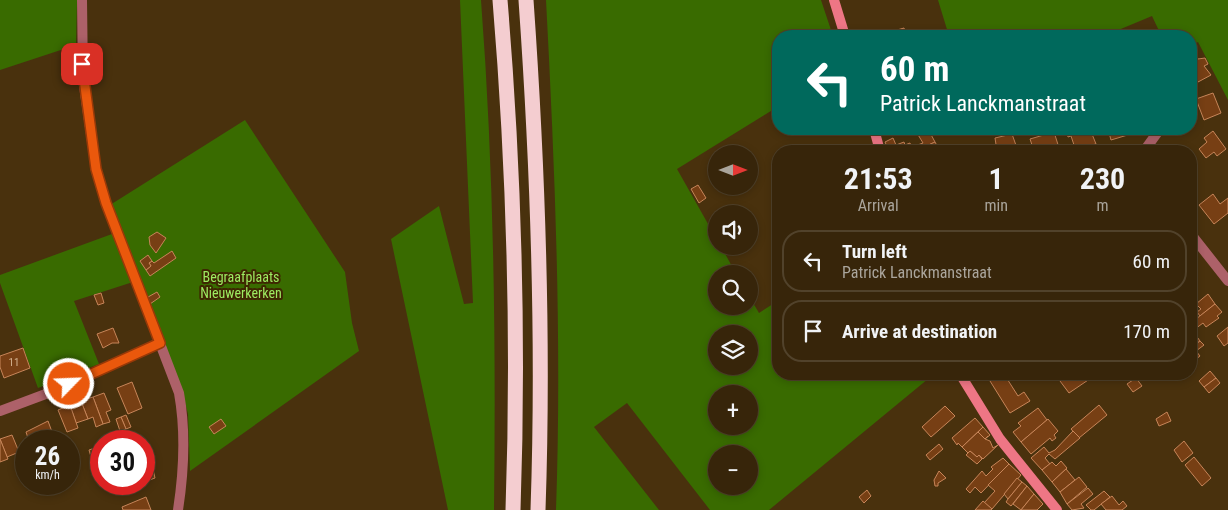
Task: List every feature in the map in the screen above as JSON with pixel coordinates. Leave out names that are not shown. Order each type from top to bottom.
[{"type":"highway","points":[[500,0],[509,111],[514,263],[513,510]]},
{"type":"highway","points":[[526,0],[534,111],[540,272],[538,510]]},
{"type":"street","points":[[82,0],[83,79],[96,169],[106,203],[179,392],[183,414],[184,449],[178,510]]},
{"type":"street","points":[[834,0],[843,30]]},
{"type":"street","points":[[1197,242],[1228,281]]},
{"type":"street","points":[[0,411],[51,392],[160,343]]},
{"type":"street","points":[[964,380],[1000,439],[1057,510]]},
{"type":"green space","points":[[0,0],[77,0],[76,45],[0,70]]},
{"type":"green space","points":[[460,0],[481,0],[489,128],[493,255],[495,382],[494,510],[448,510],[391,239],[439,206],[464,304],[473,303]]},
{"type":"green space","points":[[546,0],[821,0],[831,30],[772,30],[772,110],[716,145],[708,145],[708,150],[677,169],[708,224],[708,255],[726,255],[731,265],[708,265],[708,315],[758,315],[758,311],[759,313],[772,305],[772,380],[927,380],[769,510],[710,510],[627,403],[594,427],[659,510],[556,510],[558,319],[555,191]]},
{"type":"green space","points":[[938,0],[1228,0],[1228,100],[1197,42],[1197,30],[1159,30],[1152,16],[1118,30],[947,30]]},
{"type":"green space","name":"Begraafplaats Nieuwerkerken","points":[[245,120],[345,272],[352,323],[359,351],[190,471],[188,414],[182,391],[110,205]]},
{"type":"green space","points":[[112,234],[133,282],[74,301],[99,364],[38,388],[0,283],[0,275]]},
{"type":"building","points":[[1197,57],[1198,59],[1205,58],[1208,64],[1204,66],[1211,75],[1198,82]]},
{"type":"building","points":[[1213,93],[1221,113],[1204,120],[1197,99]]},
{"type":"building","points":[[1213,131],[1226,149],[1217,156],[1214,152],[1206,158],[1199,149],[1207,142],[1204,138]]},
{"type":"building","points":[[918,135],[931,135],[935,142],[929,145],[918,145],[923,143]]},
{"type":"building","points":[[1012,135],[1016,145],[996,145],[995,138]]},
{"type":"building","points":[[1044,135],[1055,135],[1058,145],[1032,145],[1030,139]]},
{"type":"building","points":[[1068,135],[1092,135],[1096,144],[1074,145],[1071,136],[1068,137]]},
{"type":"building","points":[[1110,135],[1128,135],[1111,140]]},
{"type":"building","points":[[893,138],[896,145],[886,145],[885,142]]},
{"type":"building","points":[[698,185],[706,198],[699,203],[691,189]]},
{"type":"building","points":[[1213,194],[1220,204],[1228,198],[1228,213],[1214,224],[1199,205]]},
{"type":"building","points":[[157,232],[166,238],[156,253],[150,245],[149,237]]},
{"type":"building","points":[[172,251],[176,258],[150,276],[146,270],[151,266],[149,263],[152,261],[154,263]]},
{"type":"building","points":[[148,255],[152,261],[149,263],[151,266],[146,270],[140,261]]},
{"type":"building","points":[[157,292],[160,297],[150,304],[148,297]]},
{"type":"building","points":[[101,293],[104,303],[98,305],[94,295]]},
{"type":"building","points":[[1208,294],[1215,304],[1200,316],[1197,312],[1201,309],[1197,303]]},
{"type":"building","points":[[1215,304],[1222,312],[1217,316],[1219,318],[1206,327],[1203,323],[1197,328],[1197,318]]},
{"type":"building","points":[[1228,327],[1228,343],[1224,346],[1217,336]]},
{"type":"building","points":[[113,328],[119,343],[112,343],[103,348],[97,334]]},
{"type":"building","points":[[1200,341],[1204,345],[1197,350],[1197,343]]},
{"type":"building","points":[[23,348],[30,368],[4,378],[0,367],[0,356]]},
{"type":"building","points":[[1210,371],[1216,378],[1204,387],[1199,381]]},
{"type":"building","points":[[1216,378],[1220,383],[1209,393],[1204,387]]},
{"type":"building","points":[[1008,380],[1018,396],[1024,392],[1030,401],[1010,413],[990,381]]},
{"type":"building","points":[[1061,380],[1088,380],[1069,393],[1060,381]]},
{"type":"building","points":[[1133,380],[1138,380],[1142,386],[1133,392],[1127,384]]},
{"type":"building","points":[[132,382],[142,408],[128,414],[117,388]]},
{"type":"building","points":[[104,393],[111,410],[106,412],[110,422],[103,424],[93,397]]},
{"type":"building","points":[[93,397],[103,424],[96,427],[93,417],[88,419],[81,401]]},
{"type":"building","points":[[81,401],[88,419],[76,423],[70,405]]},
{"type":"building","points":[[70,405],[78,428],[66,430],[58,410]]},
{"type":"building","points":[[1099,405],[1107,415],[1079,438],[1071,429]]},
{"type":"building","points":[[945,406],[955,416],[931,437],[922,427]]},
{"type":"building","points":[[1038,408],[1047,420],[1021,442],[1013,432],[1021,426],[1018,423]]},
{"type":"building","points":[[1167,412],[1171,421],[1159,426],[1156,419]]},
{"type":"building","points":[[126,415],[131,427],[126,429],[121,417]]},
{"type":"building","points":[[121,417],[126,429],[120,430],[116,419]]},
{"type":"building","points":[[975,418],[983,427],[962,447],[958,443],[957,445],[952,438]]},
{"type":"building","points":[[221,419],[226,426],[214,434],[209,427]]},
{"type":"building","points":[[1048,419],[1058,431],[1054,435],[1056,438],[1052,441],[1050,438],[1031,454],[1021,442]]},
{"type":"building","points":[[48,421],[51,430],[30,430]]},
{"type":"building","points":[[983,427],[990,435],[985,439],[978,432]]},
{"type":"building","points":[[1073,431],[1080,438],[1055,459],[1049,454],[1045,458],[1050,464],[1042,470],[1031,458],[1044,447],[1049,453],[1055,450]]},
{"type":"building","points":[[978,432],[990,441],[993,448],[998,445],[983,459],[970,451],[968,453],[962,447]]},
{"type":"building","points":[[12,435],[15,442],[15,454],[7,457],[0,439]]},
{"type":"building","points":[[0,439],[8,459],[0,462]]},
{"type":"building","points":[[1184,441],[1193,453],[1182,462],[1174,450]]},
{"type":"building","points":[[939,444],[943,449],[930,460],[926,455]]},
{"type":"building","points":[[970,451],[977,457],[979,455],[982,459],[977,464],[966,455]]},
{"type":"building","points":[[1194,457],[1211,478],[1202,486],[1185,465]]},
{"type":"building","points":[[1003,458],[1009,464],[981,493],[975,487],[970,493],[966,489],[982,471],[986,476],[993,469],[991,467]]},
{"type":"building","points":[[1061,461],[1067,468],[1052,482],[1042,470],[1052,462],[1056,466]]},
{"type":"building","points":[[1009,464],[1021,475],[992,509],[984,503],[995,491],[988,485]]},
{"type":"building","points":[[1066,469],[1075,480],[1060,492],[1052,482]]},
{"type":"building","points":[[939,471],[946,478],[938,483],[938,486],[935,486],[934,480]]},
{"type":"building","points":[[1079,477],[1087,487],[1067,504],[1060,492]]},
{"type":"building","points":[[1017,478],[1022,482],[1008,499],[1004,494]]},
{"type":"building","points":[[1022,482],[1027,486],[1011,506],[1006,502]]},
{"type":"building","points":[[1027,486],[1034,494],[1021,510],[1013,504]]},
{"type":"building","points":[[1088,488],[1093,494],[1081,504],[1084,508],[1072,510],[1067,504]]},
{"type":"building","points":[[867,490],[871,496],[864,503],[859,497]]},
{"type":"building","points":[[1104,491],[1110,497],[1094,510],[1091,510],[1086,505]]},
{"type":"building","points":[[1034,494],[1043,504],[1037,510],[1021,510]]},
{"type":"building","points":[[1112,496],[1119,505],[1123,501],[1127,506],[1122,510],[1106,510],[1101,504]]},
{"type":"building","points":[[146,497],[151,510],[123,510],[122,507]]},
{"type":"building","points":[[983,501],[992,509],[975,510]]},
{"type":"route","points":[[69,384],[160,343],[106,203],[96,169],[92,152],[82,64]]}]
